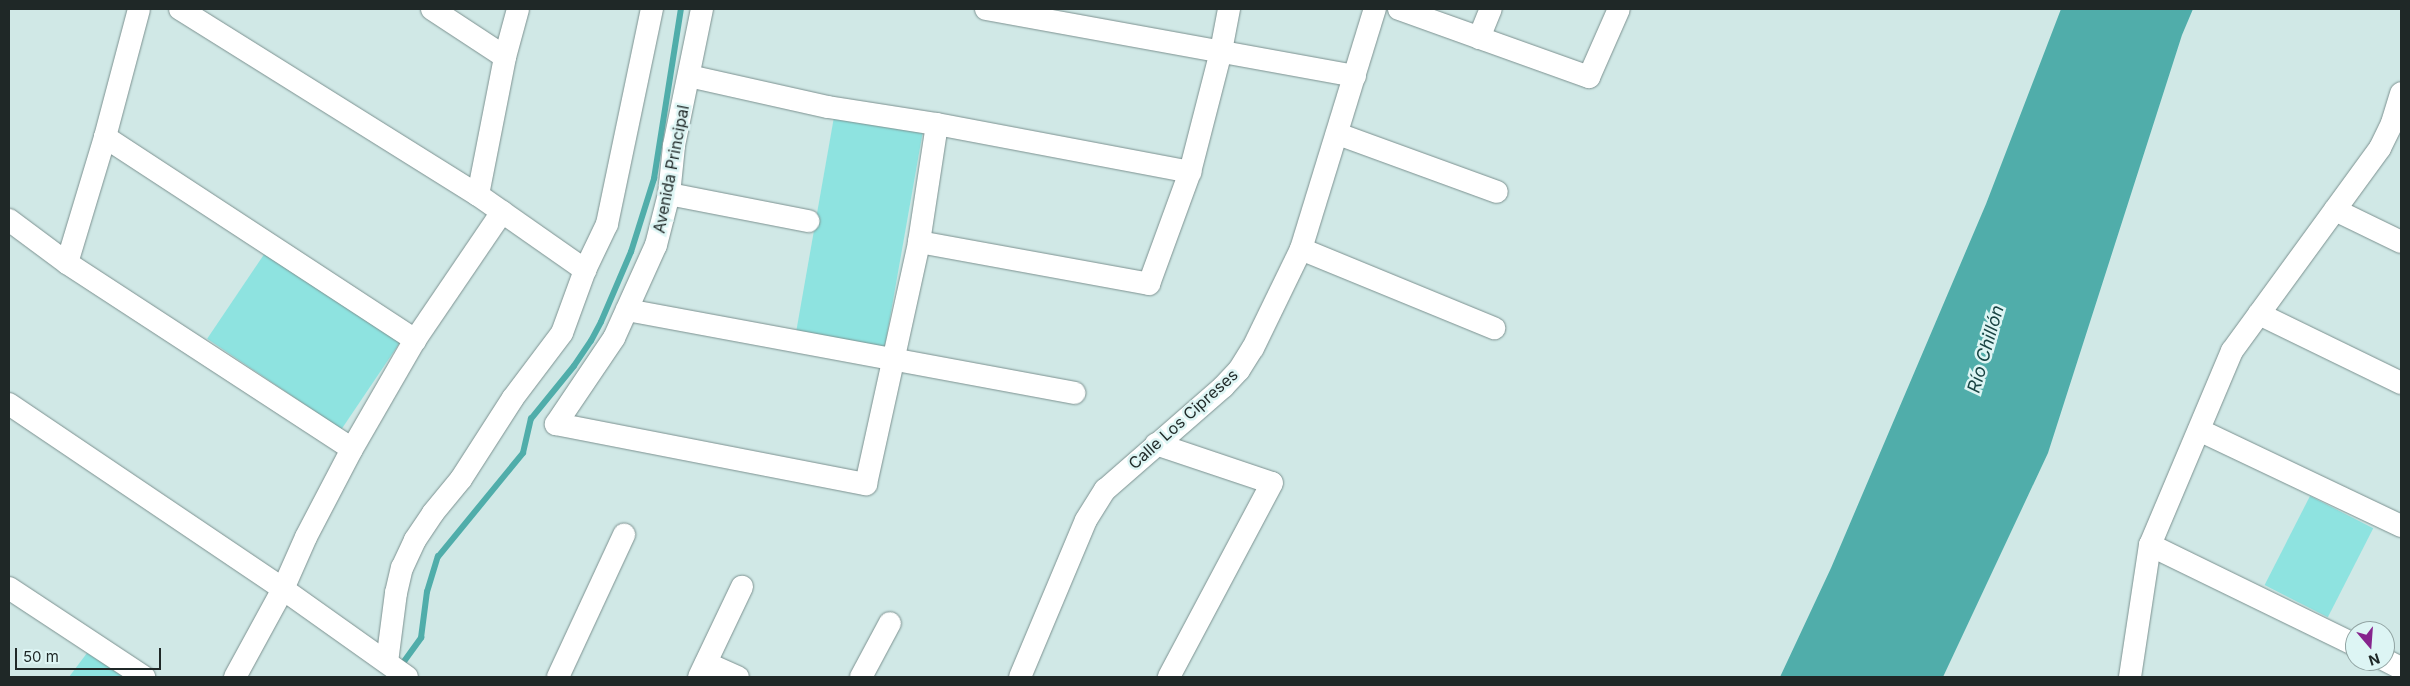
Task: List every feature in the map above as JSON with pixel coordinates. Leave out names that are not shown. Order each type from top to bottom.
[{"type":"street","points":[[66,263],[105,137],[139,9]]},
{"type":"street","points":[[180,9],[478,195],[585,270]]},
{"type":"street","points":[[432,9],[505,57]]},
{"type":"street","points":[[478,195],[505,57],[518,9]]},
{"type":"street","points":[[387,662],[396,593],[402,568],[415,540],[433,513],[461,479],[513,398],[562,333],[585,270],[607,224],[652,9]]},
{"type":"street","name":"Avenida Principal","points":[[702,9],[674,146],[669,194],[656,245],[638,281],[614,338],[556,424],[866,484],[894,360]]},
{"type":"street","points":[[986,9],[1355,76]]},
{"type":"street","points":[[919,242],[1149,284],[1190,172],[1221,51],[1229,9]]},
{"type":"street","name":"Calle Los Cipreses","points":[[1020,677],[1086,520],[1105,490],[1223,387],[1238,370],[1253,348],[1301,249],[1375,9]]},
{"type":"street","points":[[1399,9],[1589,77],[1619,9]]},
{"type":"street","points":[[1479,38],[1491,9]]},
{"type":"street","points":[[688,76],[828,107],[937,124],[1190,172]]},
{"type":"street","points":[[2131,677],[2150,545],[2232,351],[2380,148],[2392,123],[2400,99]]},
{"type":"street","points":[[894,360],[919,242],[937,124]]},
{"type":"street","points":[[1338,134],[1497,192]]},
{"type":"street","points":[[105,137],[415,340]]},
{"type":"street","points":[[669,194],[808,221]]},
{"type":"street","points":[[2334,210],[2401,242]]},
{"type":"street","points":[[235,677],[283,589],[306,537],[352,449],[415,340],[502,212]]},
{"type":"street","points":[[9,220],[66,263],[352,449]]},
{"type":"street","points":[[1301,249],[1494,328]]},
{"type":"street","points":[[627,310],[1074,393]]},
{"type":"street","points":[[2259,314],[2401,383]]},
{"type":"street","points":[[9,404],[283,589],[408,677]]},
{"type":"street","points":[[2199,430],[2401,526]]},
{"type":"street","points":[[1156,444],[1272,482],[1169,677]]},
{"type":"street","points":[[558,677],[624,536]]},
{"type":"street","points":[[2150,545],[2345,640]]},
{"type":"street","points":[[738,677],[702,670],[742,587]]},
{"type":"street","points":[[9,588],[144,677]]},
{"type":"street","points":[[861,677],[890,623]]},
{"type":"shaded area","points":[[834,117],[923,133],[884,351],[795,336]]},
{"type":"shaded area","points":[[267,250],[401,341],[341,429],[207,339]]},
{"type":"shaded area","points":[[2310,496],[2373,528],[2328,617],[2265,585]]},
{"type":"shaded area","points":[[87,653],[124,677],[69,677]]},
{"type":"water","name":"Río Chillón","points":[[2061,9],[2193,9],[2182,35],[2048,453],[1943,677],[1780,677],[1831,568],[1986,204]]},
{"type":"waterway","points":[[400,667],[421,638],[427,592],[438,557],[523,453],[531,419],[574,366],[591,341],[631,252],[654,179],[681,9]]}]
